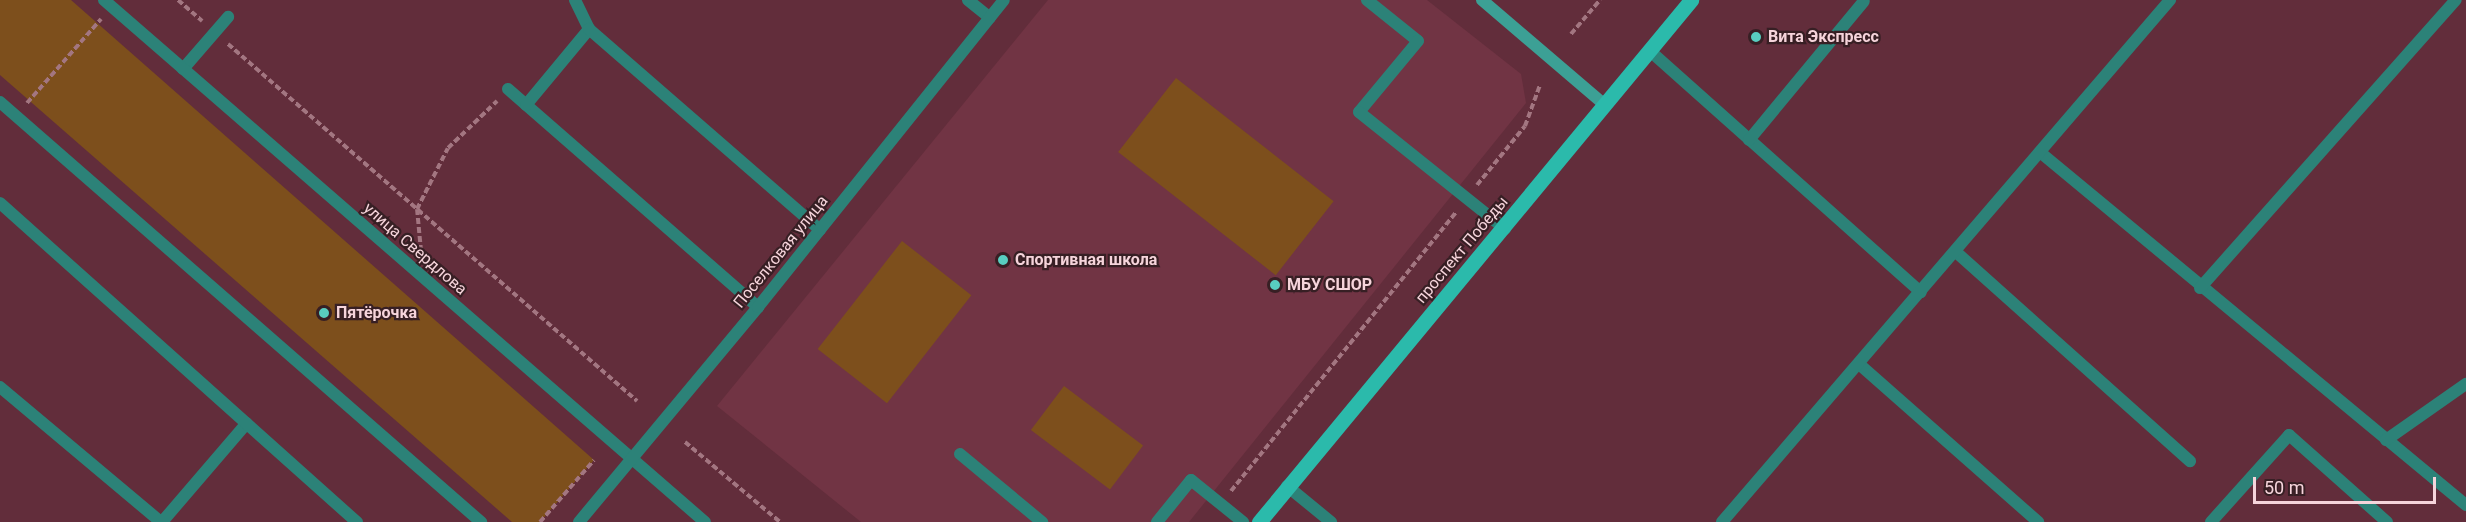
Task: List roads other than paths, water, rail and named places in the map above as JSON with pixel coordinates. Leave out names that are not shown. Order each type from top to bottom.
[{"type":"main road","points":[[1482,0],[1605,105]]},
{"type":"main road","name":"проспект Победы","points":[[1259,522],[1505,229],[1691,0]]},
{"type":"street","points":[[575,0],[590,29],[820,230]]},
{"type":"street","points":[[968,0],[990,18]]},
{"type":"street","name":"Поселковая улица","points":[[581,521],[758,307],[1004,0]]},
{"type":"street","points":[[1367,0],[1418,41],[1359,112],[1505,229]]},
{"type":"street","points":[[1722,522],[2170,0]]},
{"type":"street","points":[[2200,288],[2456,0]]},
{"type":"street","points":[[1749,140],[1864,1]]},
{"type":"street","name":"улица Свердлова","points":[[108,3],[705,522]]},
{"type":"street","points":[[183,69],[228,17]]},
{"type":"street","points":[[526,105],[590,29]]},
{"type":"street","points":[[1649,50],[1921,292]]},
{"type":"street","points":[[508,89],[758,307]]},
{"type":"street","points":[[0,102],[481,522]]},
{"type":"street","points":[[2041,153],[2200,288],[2466,505]]},
{"type":"street","points":[[0,203],[357,522]]},
{"type":"street","points":[[1956,252],[2190,461]]},
{"type":"street","points":[[1859,364],[2038,522]]},
{"type":"street","points":[[2386,440],[2466,384]]},
{"type":"street","points":[[0,387],[162,522],[247,423]]},
{"type":"street","points":[[2211,522],[2289,435],[2387,522]]},
{"type":"street","points":[[960,454],[1042,522]]},
{"type":"street","points":[[1157,522],[1191,480],[1243,522]]},
{"type":"street","points":[[1287,486],[1331,522]]},
{"type":"place","name":"Вита Экспресс","points":[[1756,37]]},
{"type":"place","name":"Спортивная школа","points":[[1003,260]]},
{"type":"place","name":"МБУ СШОР","points":[[1275,285]]},
{"type":"place","name":"Пятёрочка","points":[[324,313]]}]
